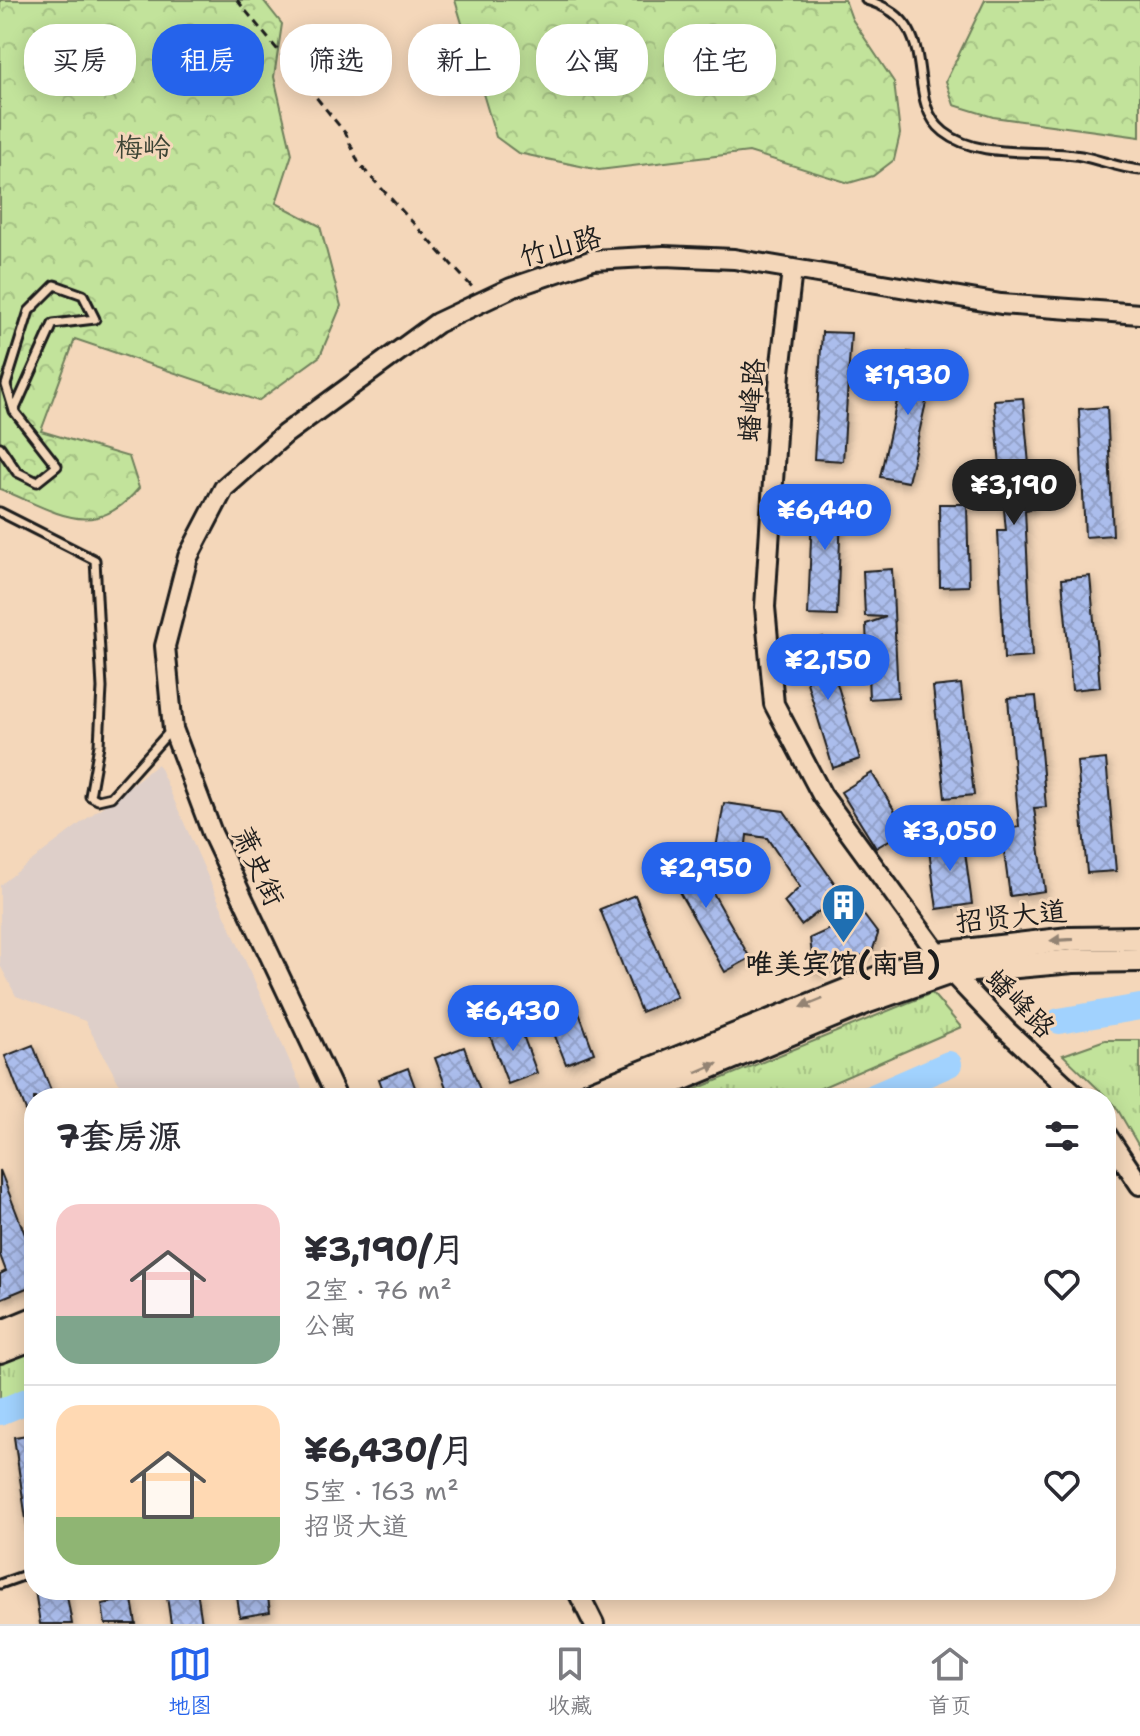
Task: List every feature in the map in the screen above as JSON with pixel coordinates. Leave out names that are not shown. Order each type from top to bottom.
[{"type":"main road","name":"招贤大道","points":[[604,1088],[938,954],[1069,939],[1140,938]]},
{"type":"main road","name":"招贤大道","points":[[659,1088],[868,1001],[951,972],[1073,961],[1140,960]]},
{"type":"main road","points":[[0,1333],[24,1323]]},
{"type":"main road","points":[[0,1351],[24,1342]]},
{"type":"street","name":"竹山路","points":[[165,646],[188,557],[224,488],[285,434],[437,323],[484,301],[593,260],[664,256],[734,259],[1001,304],[1140,314]]},
{"type":"street","name":"蟠峰路","points":[[792,270],[780,372],[765,607],[774,704],[822,795],[951,972],[1006,1030],[1068,1088]]},
{"type":"street","name":"萧史街","points":[[165,646],[173,729],[212,833],[332,1088]]},
{"type":"street","points":[[1116,1149],[1140,1185]]},
{"type":"street","points":[[582,1600],[594,1624]]},
{"type":"lane","points":[[866,0],[888,6],[918,48],[926,106],[942,131],[985,148],[1081,156],[1140,170]]},
{"type":"lane","points":[[0,447],[17,472],[37,482],[57,466],[14,411],[6,385],[29,311],[55,285],[83,295],[95,319],[53,324],[14,411]]},
{"type":"lane","points":[[0,512],[95,560],[102,688],[90,796],[98,800],[111,797],[173,729]]},
{"type":"lane","points":[[0,1584],[24,1576]]},
{"type":"path","points":[[237,0],[346,134],[359,164],[484,301]]},
{"type":"shaded area","points":[[158,764],[302,1088],[122,1088],[85,1021],[16,996],[0,965],[0,885]]},
{"type":"green space","name":"梅岭","points":[[0,0],[263,0],[282,24],[274,77],[292,154],[276,203],[320,226],[341,306],[320,356],[258,401],[75,339],[41,431],[129,457],[139,488],[122,505],[90,518],[56,513],[0,489]]},
{"type":"green space","points":[[455,0],[845,0],[852,19],[894,82],[900,134],[894,160],[873,176],[849,183],[749,152],[599,170],[518,153],[496,137],[484,96],[520,96],[520,24],[462,24]]},
{"type":"green space","points":[[985,0],[1140,0],[1140,137],[993,117],[954,105],[946,81]]},
{"type":"green space","points":[[932,993],[961,1027],[821,1088],[699,1088]]},
{"type":"green space","points":[[1105,1040],[1140,1040],[1140,1148],[1116,1107],[1116,1088],[1097,1088],[1063,1055]]},
{"type":"green space","points":[[24,1352],[24,1390],[0,1401],[0,1362]]},
{"type":"building","points":[[822,332],[851,333],[843,461],[814,459]]},
{"type":"building","points":[[908,352],[936,358],[908,482],[880,477]]},
{"type":"building","points":[[1023,398],[1033,509],[1025,510],[1032,657],[1004,659],[998,531],[1006,531],[994,400]]},
{"type":"building","points":[[1107,407],[1113,535],[1085,537],[1079,409]]},
{"type":"building","points":[[813,488],[842,488],[837,616],[808,615]]},
{"type":"building","points":[[939,504],[967,504],[969,586],[940,587]]},
{"type":"building","points":[[892,569],[898,697],[869,699],[866,624],[886,617],[865,616],[863,571]]},
{"type":"building","points":[[1090,576],[1100,687],[1072,690],[1062,579]]},
{"type":"building","points":[[823,637],[860,759],[833,768],[796,646]]},
{"type":"building","points":[[961,684],[974,795],[945,798],[933,687]]},
{"type":"building","points":[[1036,696],[1046,807],[1034,808],[1045,891],[1010,896],[1001,830],[1019,827],[1008,698]]},
{"type":"building","points":[[1106,759],[1116,871],[1087,873],[1077,762]]},
{"type":"building","points":[[872,773],[906,830],[876,848],[841,792]]},
{"type":"building","points":[[724,803],[784,811],[842,894],[801,925],[784,902],[800,887],[767,838],[747,835],[745,853],[716,848]]},
{"type":"building","points":[[963,837],[972,904],[937,909],[928,843]]},
{"type":"building","points":[[687,847],[750,958],[725,972],[662,862]]},
{"type":"building","points":[[635,895],[677,997],[641,1012],[600,909]]},
{"type":"building","name":"唯美宾馆(南昌)","points":[[863,914],[878,934],[872,952],[814,973],[810,938]]},
{"type":"building","points":[[575,1002],[594,1053],[566,1064],[546,1013]]},
{"type":"building","points":[[518,1022],[537,1073],[508,1084],[489,1033]]},
{"type":"building","points":[[33,1045],[50,1088],[24,1088],[24,1106],[5,1056]]},
{"type":"building","points":[[464,1047],[479,1088],[446,1088],[435,1058]]},
{"type":"building","points":[[408,1068],[415,1088],[382,1088],[379,1079]]},
{"type":"building","points":[[0,1170],[24,1232],[24,1289],[0,1299],[0,1274],[6,1271],[0,1255]]},
{"type":"building","points":[[24,1436],[24,1505],[14,1437]]},
{"type":"building","points":[[36,1600],[68,1600],[72,1624],[40,1624]]},
{"type":"building","points":[[132,1600],[136,1624],[105,1624],[102,1604]]},
{"type":"building","points":[[167,1600],[198,1600],[202,1624],[171,1624]]},
{"type":"building","points":[[237,1600],[268,1600],[270,1612],[240,1617]]},
{"type":"waterway","points":[[1059,1021],[1140,1007]]},
{"type":"waterway","points":[[894,1088],[949,1064]]},
{"type":"waterway","points":[[0,1412],[24,1402]]},
{"type":"place","name":"唯美宾馆(南昌)","points":[[843,945]]}]
